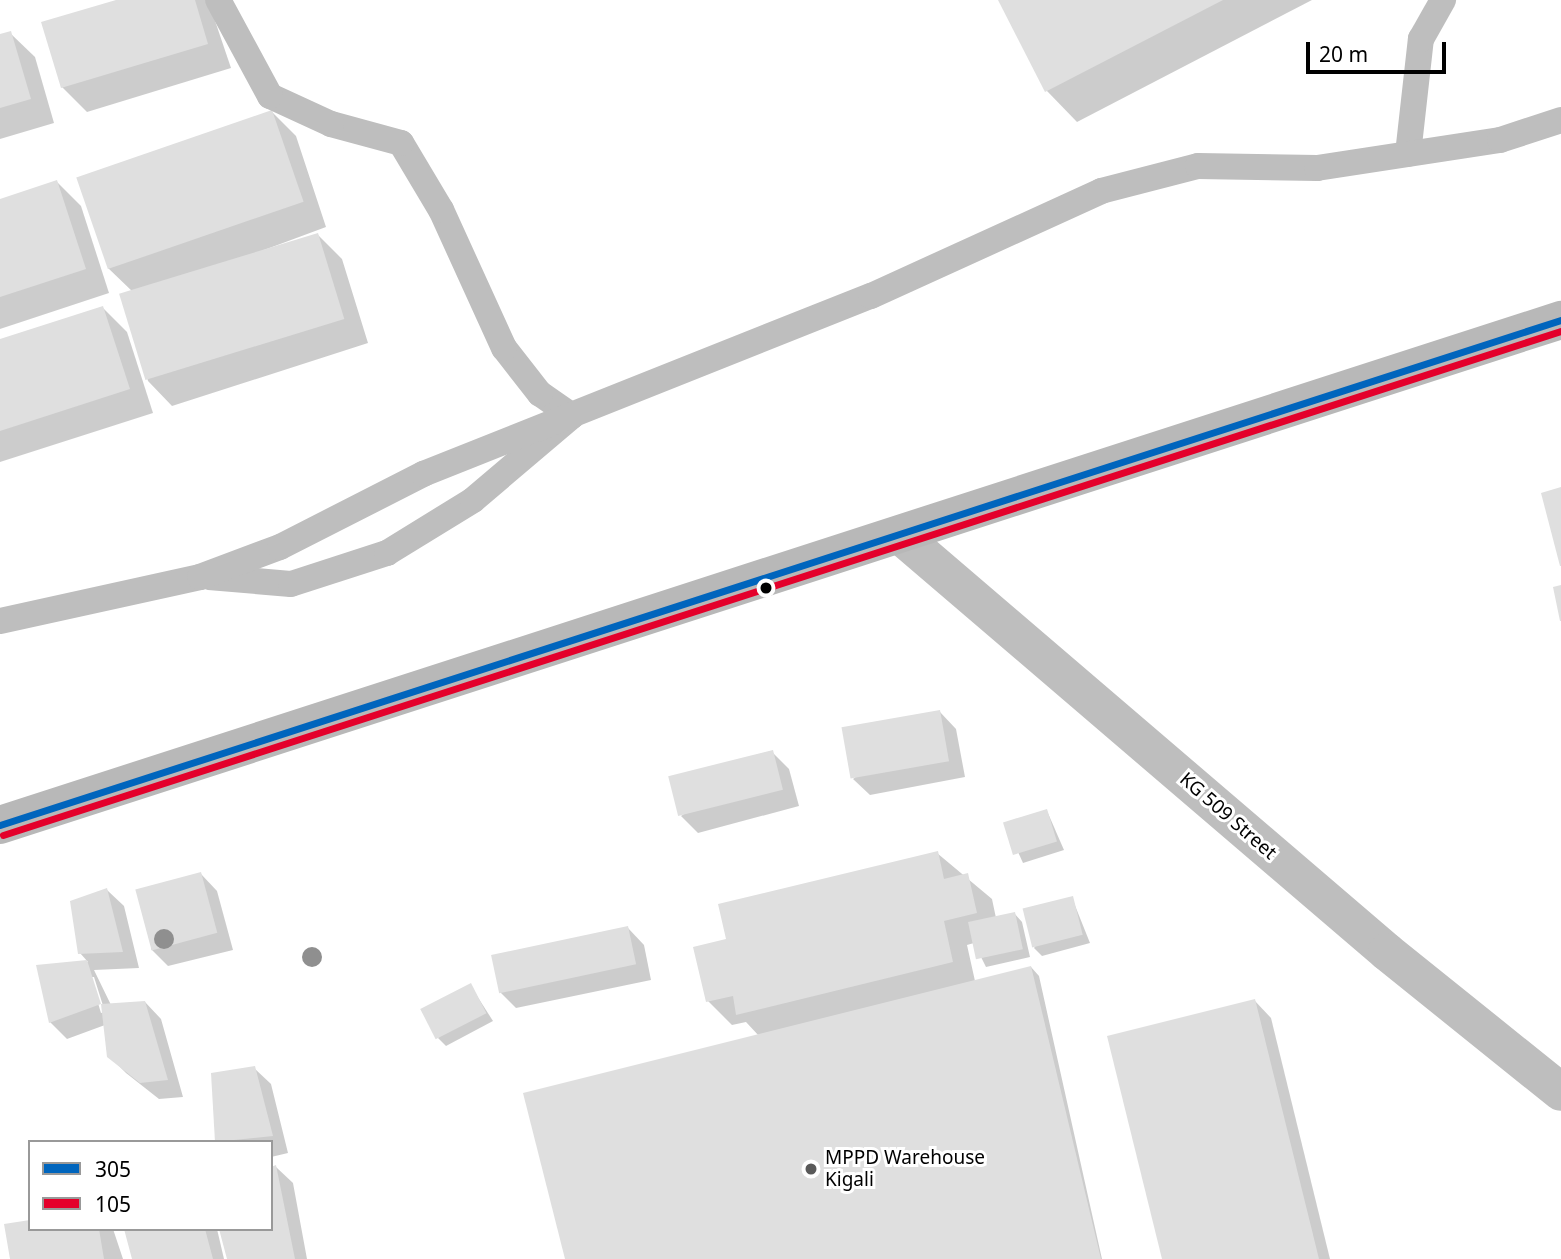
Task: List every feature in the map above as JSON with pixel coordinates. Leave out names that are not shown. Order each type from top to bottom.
[{"type":"main road","points":[[0,825],[1561,320]]},
{"type":"street","name":"KG 509 Street","points":[[900,535],[1387,952],[1561,1092]]},
{"type":"lane","points":[[218,0],[270,96],[331,124],[401,143],[441,210],[504,348],[540,394],[572,416]]},
{"type":"lane","points":[[1408,154],[1421,40],[1443,0]]},
{"type":"lane","points":[[0,621],[200,576],[280,547],[423,474],[871,296],[1101,191],[1198,166],[1317,168],[1500,140],[1561,120]]},
{"type":"lane","points":[[200,576],[291,584],[387,554],[472,500],[572,416]]},
{"type":"building","points":[[116,0],[195,0],[208,44],[61,88],[41,22]]},
{"type":"building","points":[[998,0],[1223,0],[1045,92]]},
{"type":"building","points":[[11,31],[31,99],[0,108],[0,34]]},
{"type":"building","points":[[272,110],[304,202],[108,269],[76,177]]},
{"type":"building","points":[[57,180],[86,269],[0,297],[0,199]]},
{"type":"building","points":[[318,233],[344,319],[145,380],[119,294]]},
{"type":"building","points":[[103,306],[130,389],[0,431],[0,339]]},
{"type":"building","points":[[1561,487],[1561,566],[1560,566],[1541,493]]},
{"type":"building","points":[[1561,585],[1561,621],[1560,621],[1553,587]]},
{"type":"building","points":[[940,710],[949,761],[851,779],[842,727]]},
{"type":"building","points":[[773,750],[783,790],[678,816],[668,776]]},
{"type":"building","points":[[1047,809],[1057,842],[1013,855],[1003,822]]},
{"type":"building","points":[[938,851],[944,879],[968,873],[977,913],[944,921],[953,962],[736,1015],[733,996],[706,1002],[693,947],[726,939],[718,904]]},
{"type":"building","points":[[201,872],[217,933],[152,950],[135,890]]},
{"type":"building","points":[[107,888],[123,952],[78,954],[70,901]]},
{"type":"building","points":[[1073,896],[1083,935],[1032,947],[1023,909]]},
{"type":"building","points":[[1015,912],[1023,949],[976,959],[968,922]]},
{"type":"building","points":[[628,926],[636,964],[499,993],[491,955]]},
{"type":"building","points":[[87,960],[101,1004],[49,1023],[36,965]]},
{"type":"building","name":"MPPD Warehouse Kigali","points":[[1031,966],[1101,1259],[565,1259],[523,1093]]},
{"type":"building","points":[[471,983],[486,1013],[436,1039],[420,1009]]},
{"type":"building","points":[[1255,999],[1319,1259],[1162,1259],[1107,1036]]},
{"type":"building","points":[[145,1001],[168,1080],[140,1083],[107,1057],[101,1004]]},
{"type":"building","points":[[255,1066],[273,1136],[215,1140],[211,1073]]},
{"type":"building","points":[[276,1165],[295,1259],[227,1259],[220,1231],[273,1231],[273,1166]]},
{"type":"building","points":[[28,1220],[28,1231],[99,1231],[104,1259],[10,1259],[4,1224]]},
{"type":"building","points":[[125,1231],[206,1231],[213,1259],[132,1259]]},
{"type":"transit line","name":"305","points":[[0,825],[1561,320]]},
{"type":"transit line","name":"105","points":[[3,835],[1561,331]]},
{"type":"place","name":"MPPD Warehouse Kigali","points":[[811,1169]]}]
